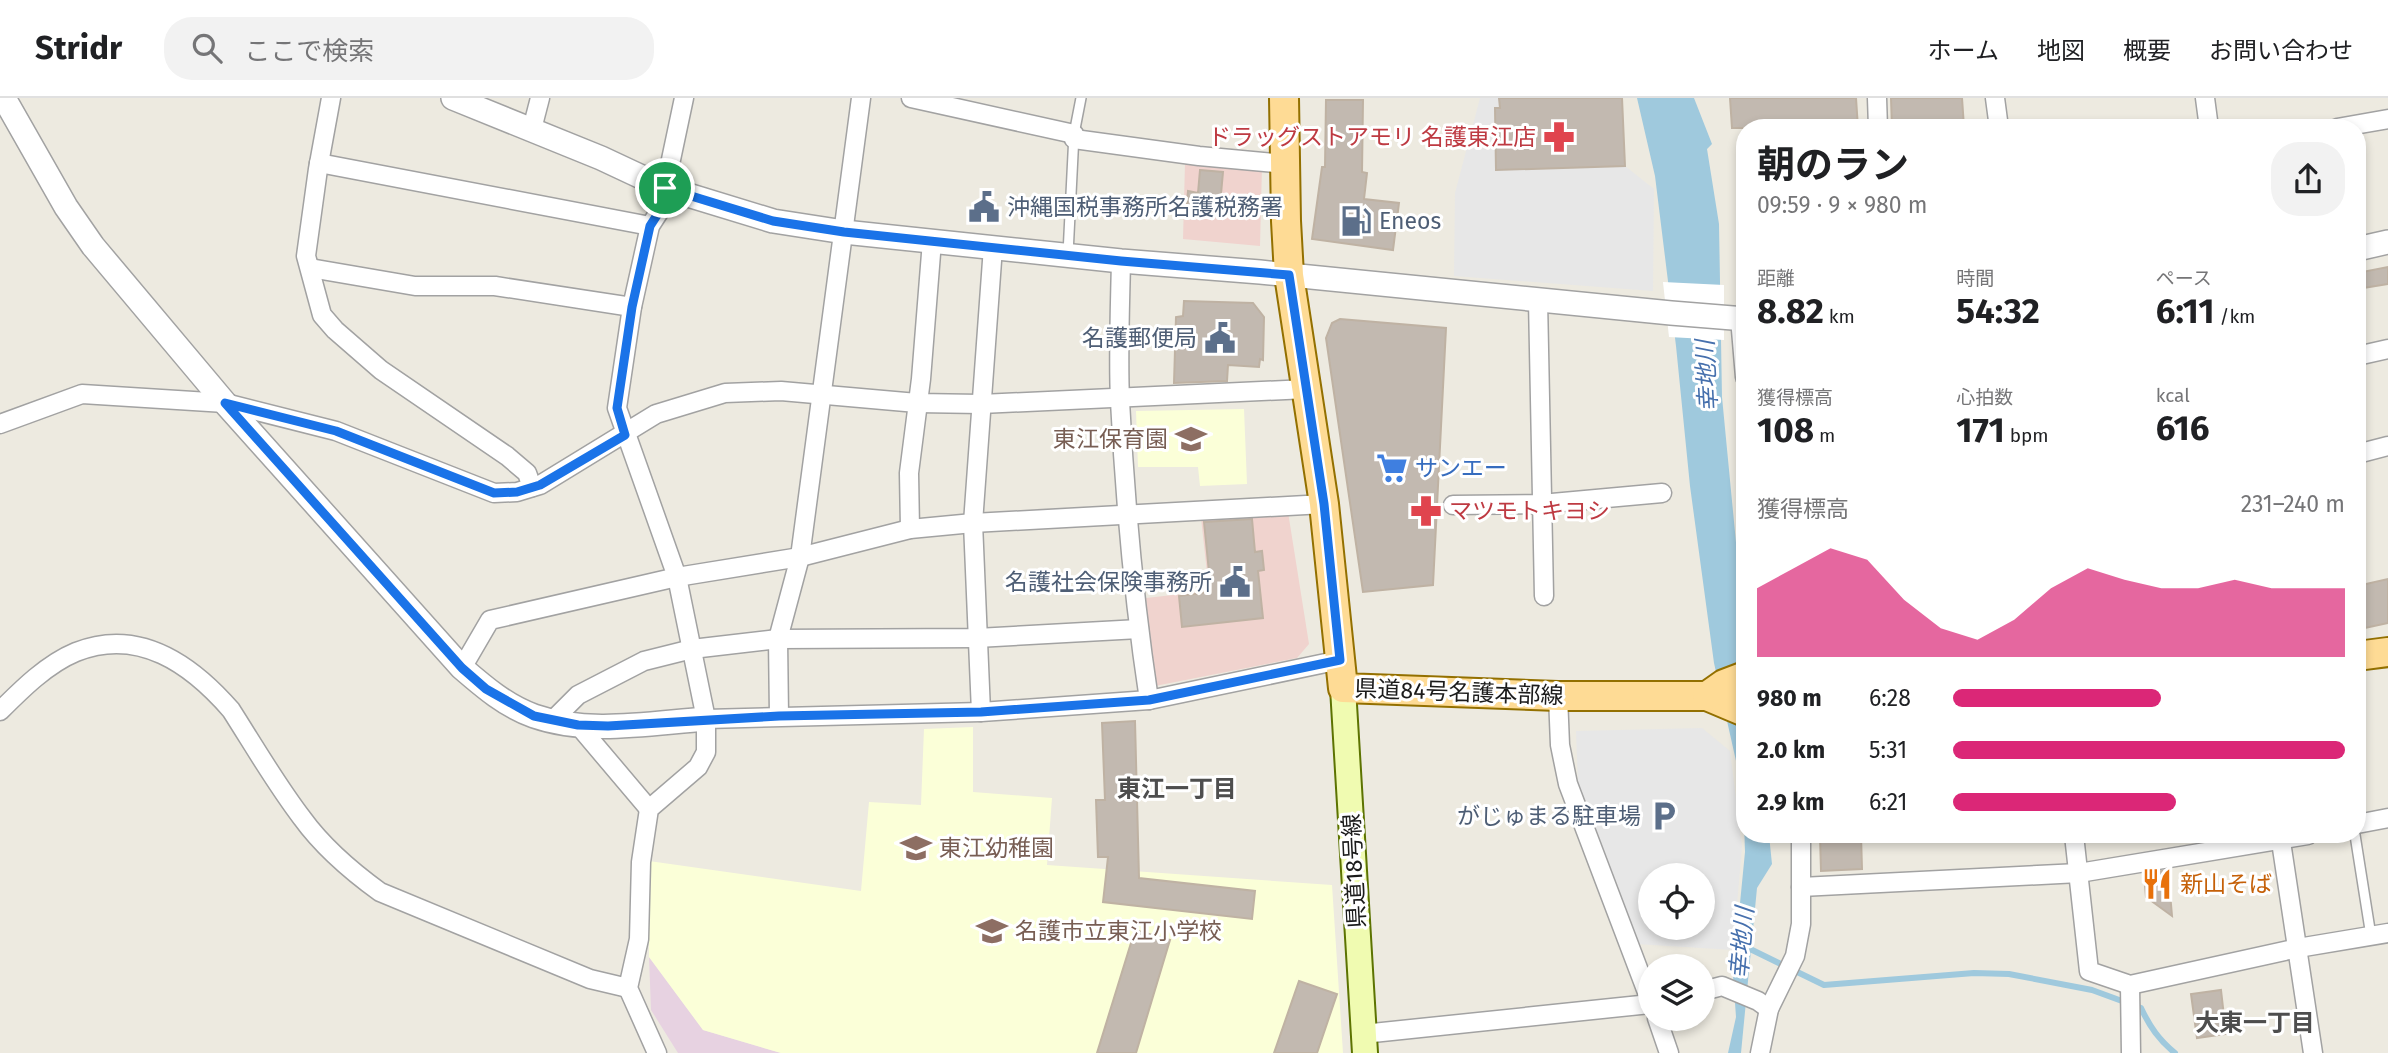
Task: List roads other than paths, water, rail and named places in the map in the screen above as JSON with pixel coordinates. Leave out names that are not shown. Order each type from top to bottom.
[{"type":"main road","name":"県道84号名護本部線","points":[[1284,98],[1289,275],[1324,504],[1343,688],[1558,696],[1707,696],[1736,708]]},
{"type":"main road","points":[[2366,655],[2388,652]]},
{"type":"main road","name":"県道84号名護本部線","points":[[1707,696],[1736,679]]},
{"type":"main road","name":"県道18号線","points":[[1343,688],[1364,1043]]},
{"type":"street","points":[[4,98],[66,208],[93,246],[225,403],[462,668],[486,689],[534,716],[578,725],[608,726],[779,716],[981,712],[1149,700],[1340,660]]},
{"type":"street","points":[[331,98],[318,163],[306,256],[322,315],[335,330],[381,370],[507,456],[527,473],[532,487]]},
{"type":"street","points":[[453,98],[532,129],[665,188],[773,221],[844,232],[1121,261],[1736,318]]},
{"type":"street","points":[[532,129],[540,98]]},
{"type":"street","points":[[657,1053],[628,988],[639,939],[641,862],[649,809],[698,767],[706,752],[706,719],[677,577],[617,408],[632,307],[650,226],[659,212],[665,188],[684,98]]},
{"type":"street","points":[[779,716],[778,639],[800,557],[862,98]]},
{"type":"street","points":[[911,98],[1074,137],[1199,156],[1285,164]]},
{"type":"street","points":[[1877,98],[1878,119]]},
{"type":"street","points":[[1994,98],[1997,119]]},
{"type":"street","points":[[2204,98],[2208,119]]},
{"type":"street","points":[[2366,123],[2388,119]]},
{"type":"street","points":[[318,163],[650,226]]},
{"type":"street","points":[[910,529],[909,473],[921,379],[932,241]]},
{"type":"street","points":[[2366,247],[2388,242]]},
{"type":"street","points":[[981,712],[973,523],[993,247]]},
{"type":"street","points":[[1121,261],[1120,398],[1127,515],[1149,700]]},
{"type":"street","points":[[310,268],[415,286],[495,286],[632,307]]},
{"type":"street","points":[[1538,300],[1544,596]]},
{"type":"street","points":[[2366,354],[2388,349]]},
{"type":"street","points":[[0,424],[82,394],[225,403],[336,431],[494,493],[517,492],[540,485],[656,414],[725,393],[781,391],[917,403],[981,404],[1307,389]]},
{"type":"street","points":[[2366,452],[2388,446]]},
{"type":"street","points":[[1453,505],[1541,505],[1662,493]]},
{"type":"street","points":[[462,668],[489,620],[677,577],[800,557],[910,529],[973,523],[1324,504]]},
{"type":"street","points":[[553,720],[578,695],[643,661],[692,649],[778,639],[977,638],[1139,629]]},
{"type":"street","points":[[0,711],[52,666],[75,653],[103,644],[146,647],[181,663],[218,695],[231,710],[302,818],[331,852],[380,892],[590,979],[628,988]]},
{"type":"street","points":[[1558,696],[1560,745],[1568,784],[1638,970]]},
{"type":"street","points":[[578,725],[649,809]]},
{"type":"street","points":[[2366,822],[2388,818]]},
{"type":"street","points":[[1760,1053],[1764,1005],[1795,956],[1801,924],[1801,843]]},
{"type":"street","points":[[2075,843],[2089,971],[2130,985],[2298,948],[2380,935]]},
{"type":"street","points":[[1801,887],[2078,873],[2251,843]]},
{"type":"street","points":[[2281,843],[2313,1053]]},
{"type":"street","points":[[2130,985],[2131,1053]]},
{"type":"street","points":[[1715,987],[1722,986],[1764,1005]]},
{"type":"street","points":[[1364,1043],[1638,1004]]},
{"type":"street","points":[[1661,1031],[1669,1053]]},
{"type":"lane","points":[[1068,254],[1074,137],[1081,98]]},
{"type":"lane","points":[[2357,843],[2380,935]]},
{"type":"water","name":"幸地川","points":[[1637,98],[1694,98],[1712,144],[1707,149],[1719,224],[1722,397],[1736,542],[1736,761],[1714,663],[1690,486],[1655,176]]},
{"type":"water","name":"幸地川","points":[[1745,843],[1770,843],[1772,864],[1757,888],[1741,1053],[1728,1053],[1736,1017],[1733,975]]},
{"type":"waterway","name":"幸地川","points":[[1744,946],[1824,985],[1974,973],[2009,974],[2092,990],[2141,1008],[2155,1033],[2175,1053]]},
{"type":"place","name":"ドラッグストアモリ 名護東江店","points":[[1559,137]]},
{"type":"place","name":"沖縄国税事務所名護税務署","points":[[984,207]]},
{"type":"place","name":"Eneos","points":[[1356,221]]},
{"type":"place","name":"名護郵便局","points":[[1220,338]]},
{"type":"place","name":"東江保育園","points":[[1191,439]]},
{"type":"place","name":"サンエー","points":[[1392,468]]},
{"type":"place","name":"マツモトキヨシ","points":[[1426,511]]},
{"type":"place","name":"名護社会保険事務所","points":[[1235,582]]},
{"type":"place","name":"がじゅまる駐車場","points":[[1664,816]]},
{"type":"place","name":"東江幼稚園","points":[[916,848]]},
{"type":"place","name":"新山そば","points":[[2157,884]]},
{"type":"place","name":"名護市立東江小学校","points":[[992,931]]},
{"type":"district","name":"東江一丁目","points":[[1177,789]]},
{"type":"district","name":"大東一丁目","points":[[2255,1023]]}]
